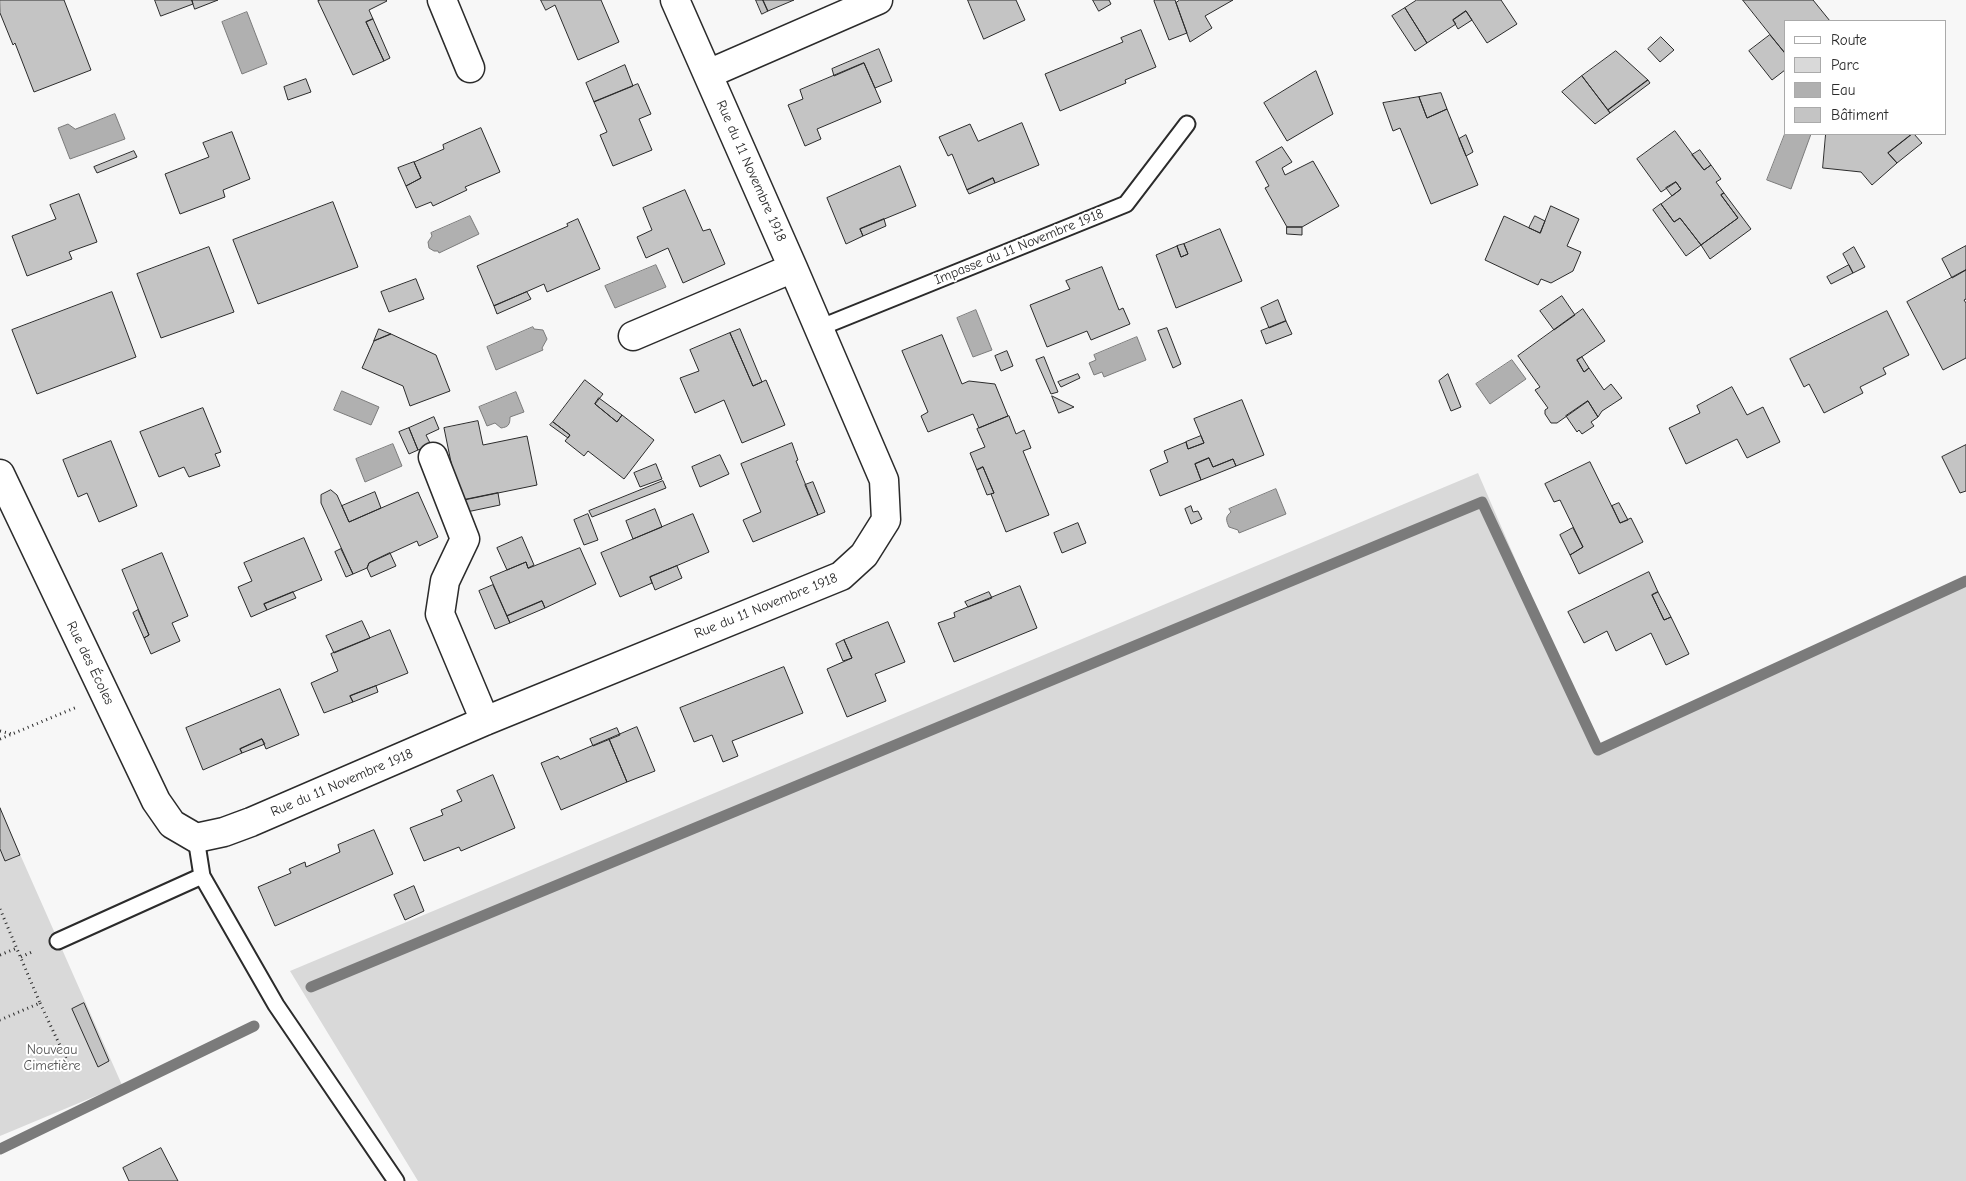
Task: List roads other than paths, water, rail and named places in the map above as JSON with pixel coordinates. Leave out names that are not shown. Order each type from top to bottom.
[{"type":"street","points":[[442,0],[470,68]]},
{"type":"street","name":"Rue du 11 Novembre 1918","points":[[196,838],[224,832],[251,822],[485,721],[841,576],[864,554],[886,520],[884,480],[675,0]]},
{"type":"street","points":[[708,74],[878,0]]},
{"type":"street","points":[[633,336],[793,268]]},
{"type":"street","points":[[433,457],[465,539],[445,581],[440,614],[485,721]]},
{"type":"street","name":"Rue des Écoles","points":[[0,474],[156,801],[172,824],[196,838]]},
{"type":"lane","name":"Impasse du 11 Novembre 1918","points":[[819,328],[1126,204],[1187,124]]},
{"type":"lane","points":[[196,838],[202,876],[276,1005],[396,1181]]},
{"type":"lane","points":[[58,941],[202,876]]},
{"type":"water","points":[[247,12],[267,64],[242,74],[222,22]]},
{"type":"water","points":[[115,114],[125,139],[70,159],[58,128],[68,124],[75,129]]},
{"type":"water","points":[[1785,135],[1811,135],[1791,189],[1767,180]]},
{"type":"water","points":[[470,216],[479,234],[439,253],[429,248],[428,242],[432,236],[431,233]]},
{"type":"water","points":[[656,265],[666,287],[615,308],[605,286]]},
{"type":"water","points":[[976,310],[992,350],[973,357],[957,318]]},
{"type":"water","points":[[533,327],[534,329],[543,330],[547,339],[542,348],[543,350],[496,370],[487,347]]},
{"type":"water","points":[[1137,337],[1146,360],[1104,377],[1102,372],[1094,375],[1089,363],[1096,360],[1094,355]]},
{"type":"water","points":[[1512,360],[1526,379],[1490,404],[1476,384]]},
{"type":"water","points":[[342,391],[379,407],[371,425],[334,410]]},
{"type":"water","points":[[516,392],[524,412],[510,417],[509,424],[505,427],[501,428],[495,423],[487,426],[479,407]]},
{"type":"water","points":[[393,444],[402,466],[365,482],[356,459]]},
{"type":"water","points":[[1276,489],[1286,514],[1239,533],[1238,530],[1229,527],[1227,519],[1231,512],[1229,509]]},
{"type":"waterway","points":[[311,987],[1482,502],[1598,750],[1966,581]]},
{"type":"waterway","points":[[0,1149],[254,1026]]},
{"type":"park label","name":"Nouveau Cimetière","points":[[52,1058]]}]
